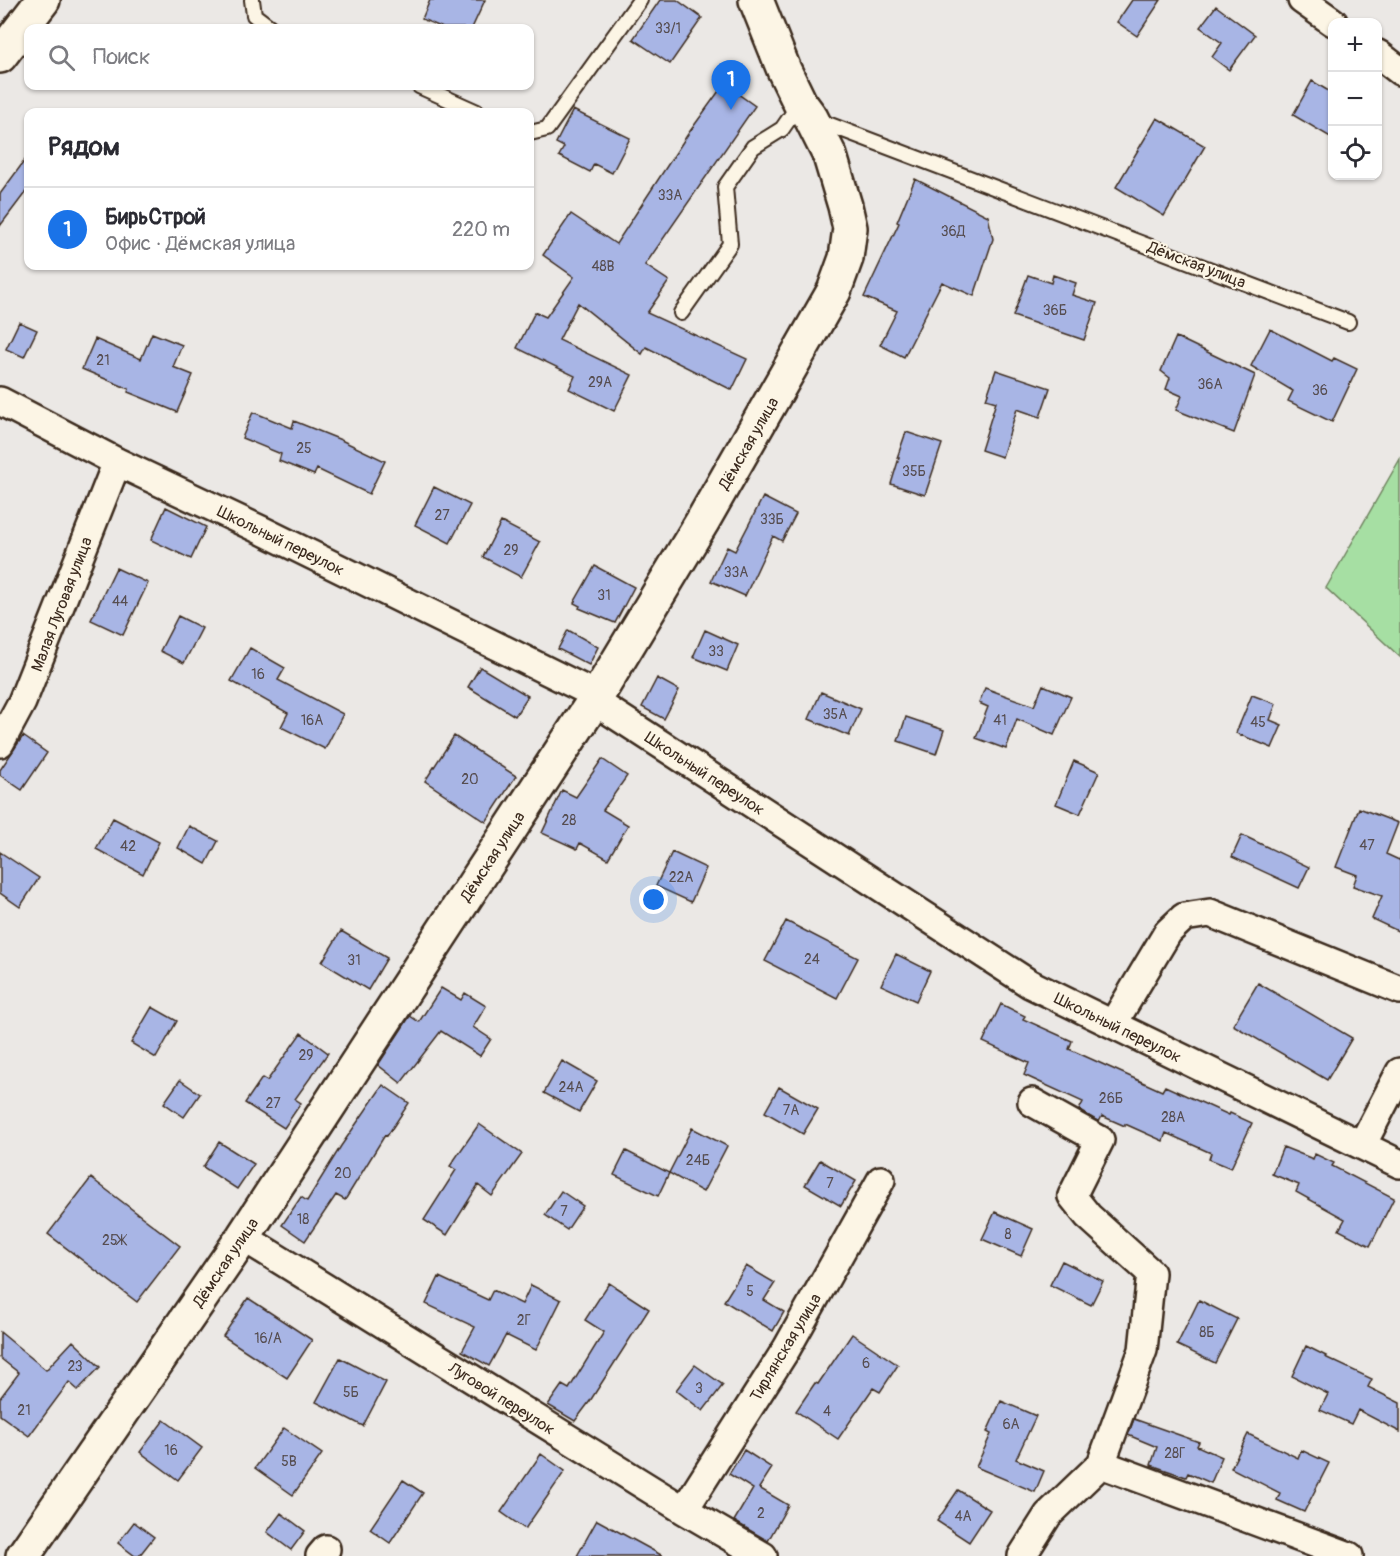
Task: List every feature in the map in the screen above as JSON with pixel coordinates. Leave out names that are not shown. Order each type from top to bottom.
[{"type":"street","name":"Дёмская улица","points":[[23,1556],[243,1237],[594,701],[702,522],[834,291],[846,258],[850,228],[845,206],[830,156],[784,70],[756,0]]},
{"type":"street","points":[[1302,0],[1328,18]]},
{"type":"street","points":[[25,24],[39,6]]},
{"type":"street","points":[[0,56],[24,25]]},
{"type":"street","points":[[1382,57],[1400,70]]},
{"type":"street","name":"Школьный переулок","points":[[0,401],[117,462],[261,530],[586,690],[594,701],[1030,984],[1400,1164]]},
{"type":"street","name":"Малая Луговая улица","points":[[0,743],[22,702],[117,462]]},
{"type":"street","points":[[1113,1024],[1168,932],[1184,916],[1210,914],[1400,990]]},
{"type":"street","points":[[1362,1145],[1400,1072]]},
{"type":"street","points":[[1022,1556],[1048,1515],[1101,1464],[1143,1350],[1152,1273],[1088,1216],[1072,1196],[1100,1140],[1032,1102]]},
{"type":"street","name":"Тирлянская улица","points":[[684,1510],[787,1348],[881,1180]]},
{"type":"street","name":"Луговой переулок","points":[[243,1237],[684,1510],[763,1556]]},
{"type":"street","points":[[1101,1464],[1349,1556]]},
{"type":"lane","points":[[252,0],[254,15],[266,24]]},
{"type":"lane","points":[[534,132],[547,129],[640,0]]},
{"type":"lane","points":[[428,90],[468,108]]},
{"type":"lane","points":[[681,313],[730,244],[725,187],[753,147],[806,111]]},
{"type":"lane","name":"Дёмская улица","points":[[806,111],[1348,322]]},
{"type":"green space","points":[[1400,459],[1400,657],[1326,588]]},
{"type":"building","points":[[430,0],[485,0],[474,24],[434,24],[422,19]]},
{"type":"building","points":[[660,0],[677,0],[702,18],[670,64],[633,39]]},
{"type":"building","points":[[1132,0],[1161,0],[1137,36],[1117,22]]},
{"type":"building","points":[[1216,6],[1255,35],[1229,70],[1212,57],[1222,43],[1200,27]]},
{"type":"building","points":[[1312,81],[1328,91],[1328,136],[1293,115]]},
{"type":"building","points":[[724,84],[755,106],[645,265],[669,281],[647,313],[747,359],[732,390],[646,347],[642,354],[578,303],[559,340],[632,375],[614,411],[569,389],[575,376],[517,348],[535,312],[546,317],[574,277],[543,255],[571,214],[616,244],[688,134]]},
{"type":"building","points":[[573,110],[630,138],[612,173],[594,164],[590,172],[559,156],[564,147],[556,143]]},
{"type":"building","points":[[1157,118],[1205,146],[1164,216],[1116,187]]},
{"type":"building","points":[[24,161],[24,194],[0,226],[0,194]]},
{"type":"building","points":[[915,179],[988,216],[993,239],[974,296],[942,282],[904,357],[880,345],[897,311],[864,297],[899,223],[897,222]]},
{"type":"building","points":[[1028,275],[1051,283],[1053,275],[1076,283],[1072,295],[1097,303],[1084,340],[1013,316]]},
{"type":"building","points":[[19,322],[37,330],[24,357],[6,349]]},
{"type":"building","points":[[1270,329],[1332,361],[1334,358],[1357,369],[1332,422],[1288,401],[1293,391],[1251,366]]},
{"type":"building","points":[[152,333],[182,345],[173,367],[193,375],[177,412],[128,392],[129,389],[82,369],[95,339],[141,359]]},
{"type":"building","points":[[1176,337],[1255,375],[1234,433],[1176,410],[1182,396],[1166,389],[1170,378],[1161,371]]},
{"type":"building","points":[[996,370],[1050,388],[1040,417],[1017,409],[1002,457],[981,450],[996,402],[986,399]]},
{"type":"building","points":[[253,412],[292,428],[294,421],[385,461],[369,494],[317,469],[314,475],[279,461],[281,454],[242,438]]},
{"type":"building","points":[[906,432],[942,444],[925,495],[891,484]]},
{"type":"building","points":[[434,487],[470,505],[450,543],[415,525]]},
{"type":"building","points":[[763,497],[796,514],[782,541],[773,536],[745,596],[711,581],[727,547],[735,551]]},
{"type":"building","points":[[166,507],[206,527],[191,559],[151,540]]},
{"type":"building","points":[[501,522],[540,542],[521,577],[483,557]]},
{"type":"building","points":[[595,566],[634,587],[615,623],[579,608],[580,606],[574,603]]},
{"type":"building","points":[[116,568],[148,583],[123,635],[91,620]]},
{"type":"building","points":[[178,616],[202,628],[184,663],[160,651]]},
{"type":"building","points":[[568,630],[598,647],[589,665],[558,649]]},
{"type":"building","points":[[705,630],[738,645],[727,671],[693,657]]},
{"type":"building","points":[[250,648],[285,668],[278,680],[343,714],[325,749],[281,727],[288,713],[231,681]]},
{"type":"building","points":[[480,667],[528,696],[515,716],[468,687]]},
{"type":"building","points":[[657,678],[679,690],[664,719],[642,707]]},
{"type":"building","points":[[1043,685],[1071,697],[1054,735],[1017,719],[1006,749],[976,738],[988,707],[979,703],[985,688],[1034,706]]},
{"type":"building","points":[[821,692],[861,709],[849,736],[809,719]]},
{"type":"building","points":[[1252,695],[1276,704],[1270,720],[1282,725],[1272,748],[1236,733]]},
{"type":"building","points":[[906,717],[944,730],[936,754],[898,741]]},
{"type":"building","points":[[23,736],[47,753],[22,790],[0,775],[0,770]]},
{"type":"building","points":[[454,736],[516,776],[486,822],[425,781]]},
{"type":"building","points":[[602,759],[627,776],[603,810],[628,825],[608,859],[580,843],[577,849],[542,833],[562,790],[576,797]]},
{"type":"building","points":[[1074,761],[1099,772],[1080,814],[1056,804]]},
{"type":"building","points":[[1359,808],[1398,823],[1386,854],[1399,860],[1400,858],[1400,932],[1372,919],[1382,896],[1353,886],[1357,875],[1336,867]]},
{"type":"building","points":[[113,818],[159,842],[143,874],[96,849]]},
{"type":"building","points":[[189,826],[218,841],[206,864],[178,848]]},
{"type":"building","points":[[1242,835],[1309,867],[1299,888],[1232,857]]},
{"type":"building","points":[[0,852],[39,878],[20,907],[0,893]]},
{"type":"building","points":[[672,852],[706,868],[691,902],[656,886]]},
{"type":"building","points":[[786,921],[858,958],[837,998],[765,961]]},
{"type":"building","points":[[341,931],[387,958],[368,990],[322,962]]},
{"type":"building","points":[[896,954],[930,971],[916,1001],[881,985]]},
{"type":"building","points":[[1258,983],[1352,1038],[1327,1080],[1233,1025]]},
{"type":"building","points":[[441,988],[461,1000],[465,993],[486,1006],[473,1027],[491,1039],[480,1056],[441,1031],[401,1083],[378,1065],[410,1016],[419,1022]]},
{"type":"building","points":[[1001,1004],[1025,1016],[1023,1019],[1072,1041],[1069,1049],[1162,1091],[1165,1086],[1252,1123],[1231,1168],[1209,1159],[1211,1153],[1166,1133],[1163,1141],[1102,1116],[1099,1122],[1079,1110],[1083,1102],[1024,1075],[1029,1063],[983,1042]]},
{"type":"building","points":[[152,1007],[177,1021],[156,1058],[131,1043]]},
{"type":"building","points":[[301,1033],[328,1053],[295,1099],[301,1103],[284,1128],[245,1103],[262,1078],[267,1081]]},
{"type":"building","points":[[562,1061],[597,1081],[579,1112],[544,1093]]},
{"type":"building","points":[[180,1080],[200,1094],[184,1117],[164,1103]]},
{"type":"building","points":[[383,1085],[409,1103],[387,1136],[385,1135],[345,1200],[336,1195],[305,1241],[282,1225],[301,1197],[307,1201]]},
{"type":"building","points":[[779,1087],[818,1109],[803,1134],[765,1112]]},
{"type":"building","points":[[479,1124],[522,1154],[492,1196],[478,1185],[447,1235],[424,1220],[456,1170],[450,1166]]},
{"type":"building","points":[[692,1128],[727,1146],[703,1192],[669,1173]]},
{"type":"building","points":[[219,1142],[254,1164],[237,1189],[203,1167]]},
{"type":"building","points":[[1283,1147],[1313,1159],[1315,1154],[1334,1163],[1332,1166],[1394,1198],[1370,1246],[1339,1230],[1345,1219],[1296,1192],[1299,1185],[1272,1174]]},
{"type":"building","points":[[626,1151],[669,1173],[658,1196],[614,1175]]},
{"type":"building","points":[[820,1160],[856,1181],[841,1206],[805,1185]]},
{"type":"building","points":[[91,1178],[180,1246],[137,1302],[48,1234]]},
{"type":"building","points":[[561,1191],[583,1206],[567,1230],[545,1215]]},
{"type":"building","points":[[995,1212],[1033,1229],[1021,1256],[982,1239]]},
{"type":"building","points":[[1062,1261],[1103,1281],[1091,1305],[1050,1285]]},
{"type":"building","points":[[746,1266],[775,1283],[764,1300],[784,1312],[773,1331],[724,1301]]},
{"type":"building","points":[[439,1277],[488,1300],[493,1290],[522,1304],[531,1285],[561,1300],[536,1350],[506,1335],[489,1366],[462,1351],[475,1327],[426,1304]]},
{"type":"building","points":[[609,1283],[649,1309],[575,1421],[548,1405],[562,1385],[569,1389],[604,1332],[585,1320]]},
{"type":"building","points":[[248,1298],[312,1340],[287,1378],[223,1336]]},
{"type":"building","points":[[1199,1300],[1237,1319],[1215,1363],[1177,1345]]},
{"type":"building","points":[[0,1332],[46,1370],[73,1341],[100,1367],[78,1390],[69,1382],[29,1436],[0,1415],[0,1398],[19,1373],[0,1358]]},
{"type":"building","points":[[852,1334],[898,1365],[880,1392],[873,1388],[838,1439],[796,1411],[815,1383],[818,1384]]},
{"type":"building","points":[[1306,1346],[1372,1379],[1368,1387],[1400,1403],[1400,1432],[1358,1410],[1351,1424],[1320,1410],[1328,1394],[1292,1376]]},
{"type":"building","points":[[340,1358],[386,1382],[363,1426],[316,1402]]},
{"type":"building","points":[[695,1365],[723,1385],[703,1411],[676,1390]]},
{"type":"building","points":[[1001,1401],[1036,1416],[1016,1459],[1044,1471],[1035,1492],[976,1467],[991,1434],[987,1432]]},
{"type":"building","points":[[1134,1419],[1199,1442],[1197,1446],[1222,1457],[1211,1483],[1188,1473],[1186,1477],[1151,1465],[1157,1447],[1128,1435]]},
{"type":"building","points":[[164,1420],[202,1448],[178,1480],[140,1452]]},
{"type":"building","points":[[284,1428],[322,1454],[293,1495],[255,1468]]},
{"type":"building","points":[[1248,1434],[1298,1458],[1301,1450],[1329,1463],[1304,1512],[1277,1500],[1280,1493],[1231,1468]]},
{"type":"building","points":[[744,1450],[772,1468],[759,1488],[788,1505],[768,1541],[734,1521],[753,1489],[729,1474]]},
{"type":"building","points":[[541,1454],[565,1471],[525,1529],[501,1512]]},
{"type":"building","points":[[403,1480],[423,1493],[390,1543],[370,1529]]},
{"type":"building","points":[[958,1490],[990,1510],[969,1542],[937,1521]]},
{"type":"building","points":[[281,1513],[305,1531],[291,1550],[267,1532]]},
{"type":"building","points":[[597,1520],[663,1556],[577,1556]]},
{"type":"building","points":[[134,1522],[154,1537],[139,1556],[135,1556],[118,1543]]},
{"type":"place","name":"БирьСтрой","points":[[731,110]]}]
